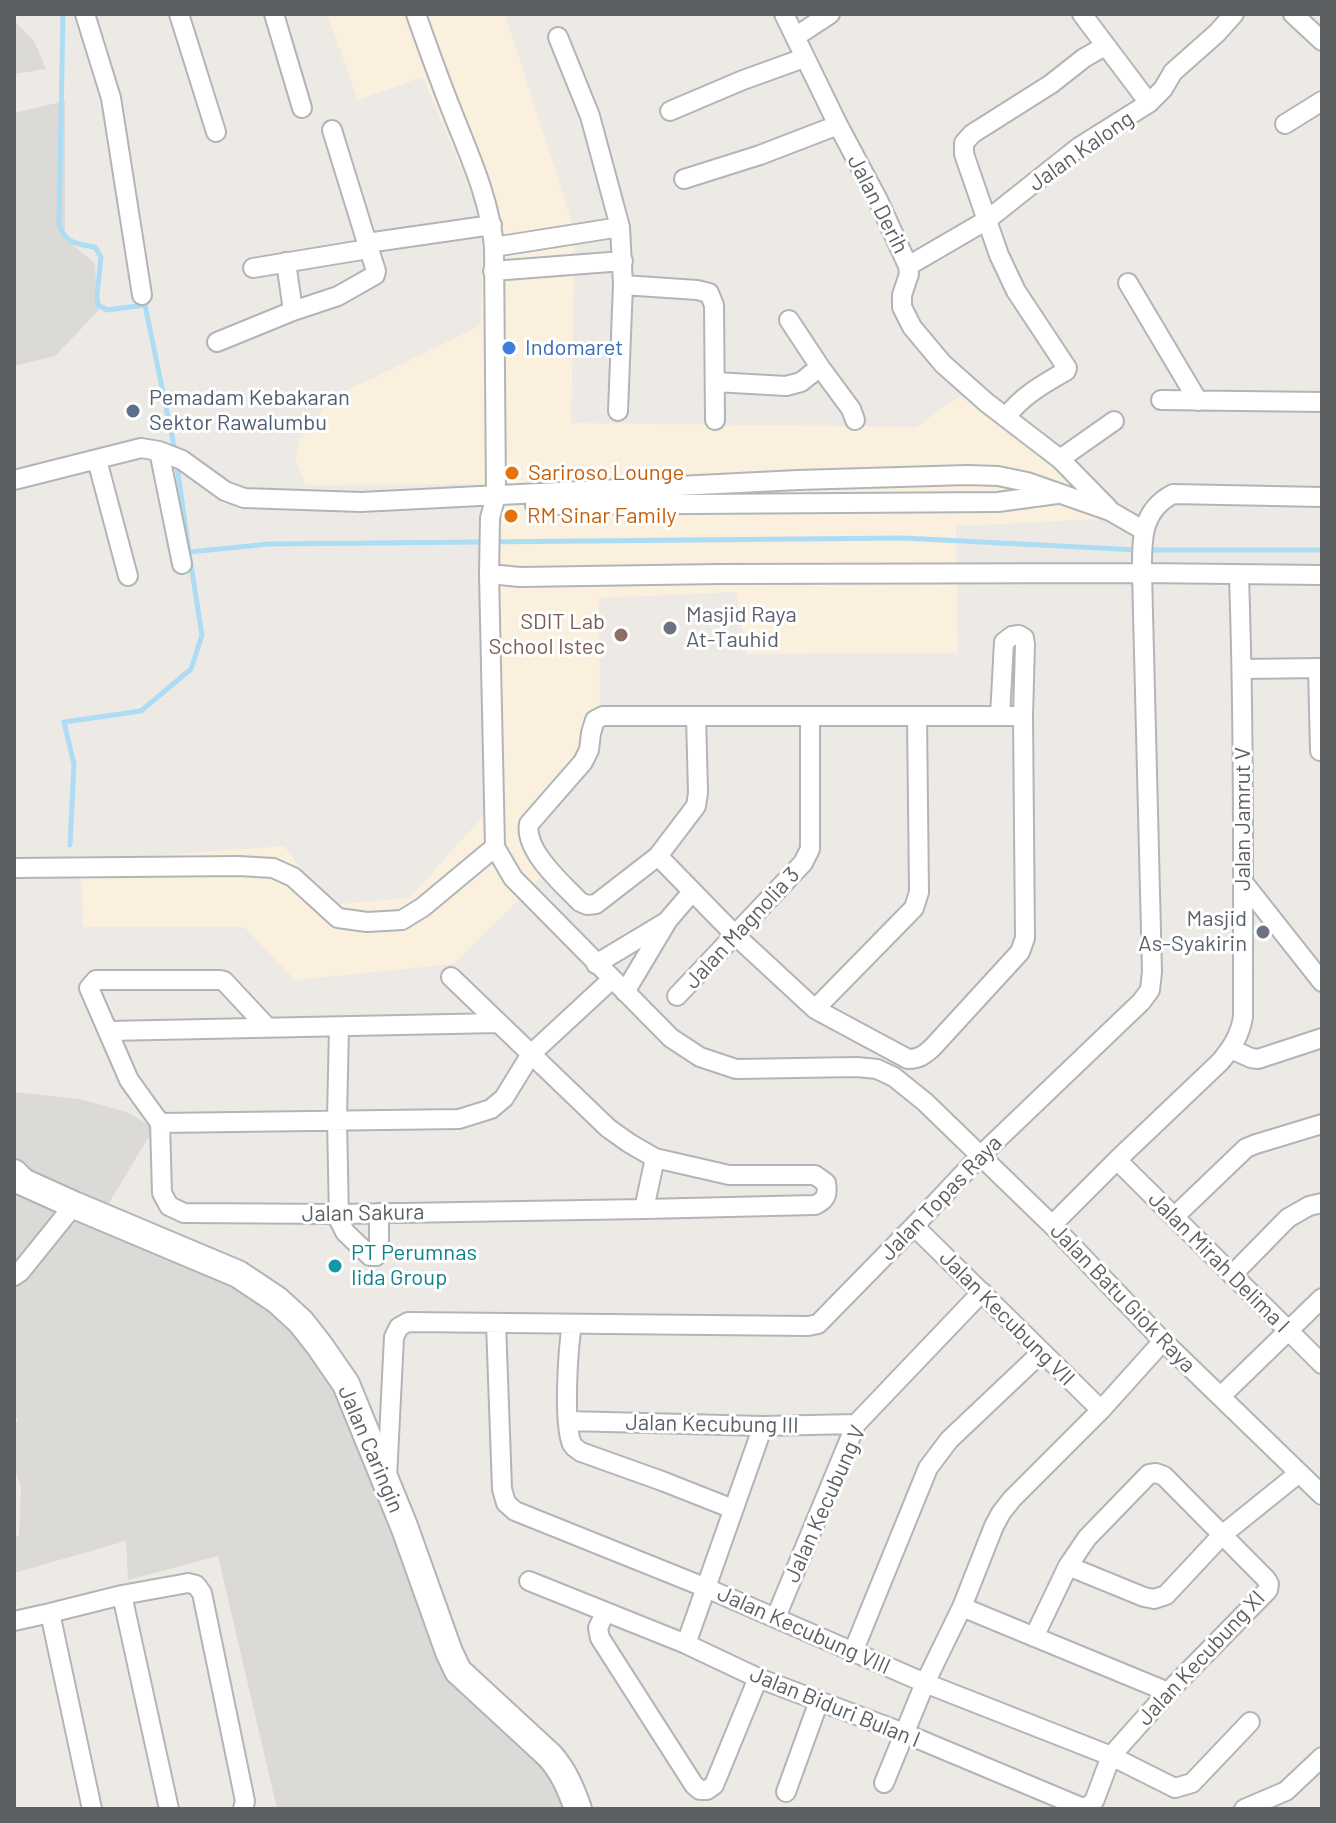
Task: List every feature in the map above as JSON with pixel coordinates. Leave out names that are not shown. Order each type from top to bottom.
[{"type":"main road","name":"Jalan Caringin","points":[[14,1173],[23,1182],[74,1205],[238,1274],[277,1300],[301,1322],[346,1384],[458,1671],[550,1756],[562,1770],[578,1809]]},
{"type":"street","points":[[85,14],[111,98],[142,295]]},
{"type":"street","points":[[179,14],[216,132]]},
{"type":"street","points":[[274,14],[302,108]]},
{"type":"street","points":[[416,14],[484,192],[492,225],[493,506],[490,568],[495,847],[513,878],[618,986]]},
{"type":"street","name":"Jalan Derih","points":[[784,14],[908,266],[902,307],[912,327],[943,364],[1060,459],[1110,511]]},
{"type":"street","points":[[795,37],[830,14]]},
{"type":"street","points":[[1082,14],[1149,103]]},
{"type":"street","name":"Jalan Kalong","points":[[908,266],[987,220],[1079,147],[1149,103],[1163,89],[1173,72],[1234,14]]},
{"type":"street","points":[[1293,14],[1322,41]]},
{"type":"street","points":[[558,37],[590,116],[620,227],[623,285],[618,411]]},
{"type":"street","points":[[1006,417],[1016,404],[1067,368],[1016,291],[999,255],[964,154],[964,143],[972,134],[1105,46]]},
{"type":"street","points":[[670,111],[804,58]]},
{"type":"street","points":[[1285,124],[1322,101]]},
{"type":"street","points":[[684,179],[760,155],[838,125]]},
{"type":"street","points":[[217,342],[338,296],[375,275],[332,130]]},
{"type":"street","points":[[253,268],[492,225]]},
{"type":"street","points":[[494,247],[620,227]]},
{"type":"street","points":[[493,271],[623,261]]},
{"type":"street","points":[[286,262],[293,311]]},
{"type":"street","points":[[1128,283],[1198,401]]},
{"type":"street","points":[[623,285],[709,293],[714,305],[715,420]]},
{"type":"street","points":[[789,320],[851,409],[855,420]]},
{"type":"street","points":[[715,382],[786,386],[801,382],[820,367]]},
{"type":"street","points":[[1161,400],[1322,402]]},
{"type":"street","points":[[1060,459],[1114,421]]},
{"type":"street","points":[[14,480],[141,448],[170,455],[225,491],[244,498],[493,506],[998,502],[1059,494]]},
{"type":"street","points":[[170,455],[182,564]]},
{"type":"street","points":[[97,460],[128,576]]},
{"type":"street","points":[[493,506],[798,480],[998,476],[1110,511],[1143,534],[1150,516],[1165,498],[1173,494],[1322,497]]},
{"type":"street","name":"Jalan Topas Raya","points":[[387,1484],[394,1337],[399,1327],[408,1322],[720,1326],[818,1324],[980,1156],[1141,1002],[1150,990],[1152,944],[1143,534]]},
{"type":"street","points":[[490,568],[520,577],[1142,567],[1239,576],[1322,575]]},
{"type":"street","name":"Jalan Jamrut V","points":[[1052,1225],[1220,1062],[1240,1031],[1243,1017],[1243,882],[1239,576]]},
{"type":"street","points":[[658,856],[736,936],[815,1009],[908,1059],[916,1059],[932,1048],[1020,952],[1025,938],[1025,644],[1024,638],[1019,635],[1004,642],[1000,716]]},
{"type":"street","points":[[1242,669],[1320,668],[1322,751]]},
{"type":"street","points":[[696,716],[696,806],[658,856],[596,904],[580,902],[541,860],[527,832],[529,824],[583,762],[589,750],[595,720],[603,716],[696,716],[1023,716]]},
{"type":"street","name":"Jalan Magnolia 3","points":[[677,996],[803,863],[810,849],[810,716]]},
{"type":"street","points":[[815,1009],[914,908],[919,892],[917,716]]},
{"type":"street","points":[[14,868],[273,868],[293,877],[338,918],[390,921],[402,920],[423,907],[495,847]]},
{"type":"street","points":[[1243,882],[1322,982]]},
{"type":"street","points":[[267,1027],[220,980],[96,980],[89,988],[129,1080],[160,1123],[459,1119],[491,1109],[504,1098],[531,1054],[618,986],[692,892]]},
{"type":"street","points":[[596,964],[668,920]]},
{"type":"street","points":[[451,977],[608,1128],[655,1158],[644,1209]]},
{"type":"street","name":"Jalan Batu Giok Raya","points":[[618,986],[671,1038],[700,1057],[736,1069],[857,1067],[877,1069],[894,1077],[925,1102],[1052,1225],[1163,1341],[1322,1495]]},
{"type":"street","points":[[108,1031],[498,1023]]},
{"type":"street","points":[[339,1027],[339,1220],[345,1232],[370,1256],[376,1256],[379,1250],[379,1213]]},
{"type":"street","points":[[1231,1049],[1258,1059],[1322,1038]]},
{"type":"street","name":"Jalan Sakura","points":[[160,1123],[162,1193],[169,1206],[184,1213],[339,1214],[815,1205],[828,1194],[826,1183],[815,1175],[729,1175],[655,1158]]},
{"type":"street","points":[[1174,1217],[1246,1148],[1322,1124]]},
{"type":"street","name":"Jalan Mirah Delima I","points":[[1117,1160],[1322,1364]]},
{"type":"street","points":[[1232,1275],[1288,1218],[1309,1206],[1322,1203]]},
{"type":"street","points":[[14,1276],[74,1205]]},
{"type":"street","name":"Jalan Kecubung VII","points":[[914,1226],[1101,1410]]},
{"type":"street","name":"Jalan Kecubung V","points":[[776,1617],[856,1424],[982,1292]]},
{"type":"street","points":[[1221,1396],[1322,1298]]},
{"type":"street","name":"Jalan Kecubung VIII","points":[[496,1323],[502,1489],[506,1503],[515,1511],[776,1617],[925,1683],[1111,1756],[1175,1788],[1192,1783],[1250,1722]]},
{"type":"street","points":[[572,1324],[568,1421],[571,1441],[577,1450],[733,1509]]},
{"type":"street","points":[[884,1783],[1001,1513],[1163,1341]]},
{"type":"street","points":[[853,1652],[928,1468],[949,1440],[1042,1352]]},
{"type":"street","name":"Jalan Kecubung III","points":[[568,1421],[763,1426],[856,1424]]},
{"type":"street","points":[[686,1644],[763,1426]]},
{"type":"street","points":[[1068,1566],[1144,1597],[1154,1599],[1166,1595],[1222,1535],[1299,1473]]},
{"type":"street","name":"Jalan Kecubung XI","points":[[1034,1637],[1068,1566],[1087,1538],[1149,1474],[1164,1476],[1266,1579],[1268,1590],[1168,1692],[1111,1756]]},
{"type":"street","name":"Jalan Biduri Bulan I","points":[[529,1581],[686,1644],[758,1678],[904,1733],[1083,1808],[1095,1799],[1111,1756]]},
{"type":"street","points":[[14,1621],[122,1595],[188,1583],[196,1585],[202,1593],[245,1801],[243,1809]]},
{"type":"street","points":[[122,1595],[169,1809]]},
{"type":"street","points":[[962,1607],[1168,1692]]},
{"type":"street","points":[[50,1613],[92,1809]]},
{"type":"street","points":[[605,1613],[598,1628],[600,1638],[700,1790],[714,1785],[758,1678]]},
{"type":"street","points":[[786,1792],[819,1701]]},
{"type":"street","points":[[1244,1809],[1286,1791],[1322,1757]]},
{"type":"shaded area","points":[[327,14],[505,14],[575,232],[571,423],[916,427],[964,393],[1100,490],[1100,519],[956,526],[958,653],[747,654],[736,592],[599,598],[600,701],[589,759],[526,818],[521,839],[542,877],[453,964],[295,980],[244,927],[83,927],[81,862],[284,846],[328,905],[409,898],[489,810],[479,484],[306,485],[295,459],[301,438],[332,398],[481,325],[483,221],[423,77],[358,100]]},
{"type":"shaded area","points":[[14,20],[34,41],[46,69],[14,74]]},
{"type":"shaded area","points":[[65,101],[65,239],[94,262],[100,309],[55,356],[14,366],[14,113]]},
{"type":"shaded area","points":[[14,1092],[79,1099],[127,1112],[154,1128],[102,1215],[241,1275],[346,1382],[457,1674],[582,1809],[277,1809],[218,1556],[128,1580],[126,1541],[14,1573],[14,1536],[19,1536],[21,1486],[14,1467],[14,1424],[18,1421],[14,1414]]},
{"type":"waterway","points":[[63,14],[59,225],[69,240],[95,247],[101,257],[98,305],[107,310],[145,305],[175,451]]},
{"type":"waterway","points":[[177,465],[189,552],[269,544],[903,538],[1138,550]]},
{"type":"waterway","points":[[1148,550],[1322,550]]},
{"type":"waterway","points":[[70,845],[74,764],[64,722],[141,711],[191,669],[202,635],[190,559]]},
{"type":"place","name":"Indomaret","points":[[509,348]]},
{"type":"place","name":"Pemadam Kebakaran Sektor Rawalumbu","points":[[133,411]]},
{"type":"place","name":"Sariroso Lounge","points":[[512,473]]},
{"type":"place","name":"RM Sinar Family","points":[[511,516]]},
{"type":"place","name":"Masjid Raya At-Tauhid","points":[[670,628]]},
{"type":"place","name":"SDIT Lab School Istec","points":[[621,635]]},
{"type":"place","name":"Masjid As-Syakirin","points":[[1263,932]]},
{"type":"place","name":"PT Perumnas Iida Group","points":[[335,1266]]}]
